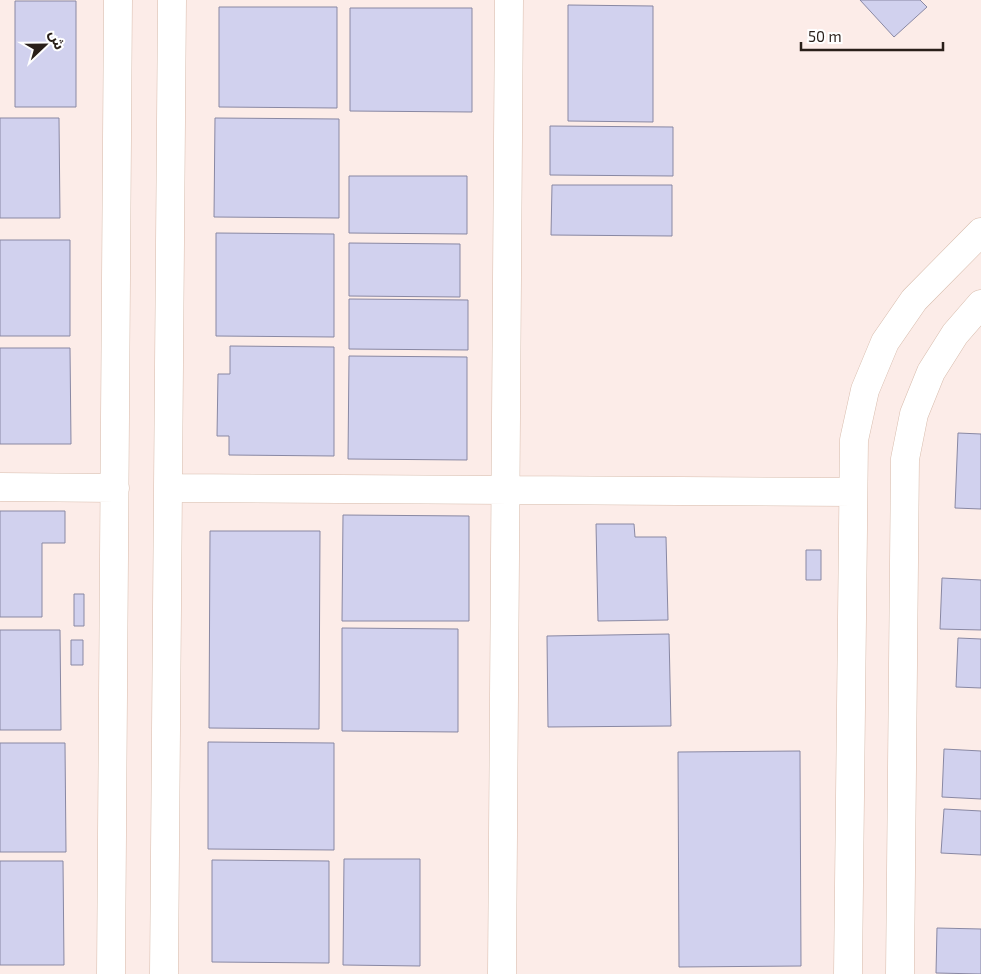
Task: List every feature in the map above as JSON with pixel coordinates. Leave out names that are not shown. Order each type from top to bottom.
[{"type":"street","points":[[111,974],[118,0]]},
{"type":"street","points":[[164,974],[172,0]]},
{"type":"street","points":[[502,974],[509,0]]},
{"type":"street","points":[[848,974],[854,440],[865,390],[885,342],[914,300],[981,232]]},
{"type":"street","points":[[900,974],[905,459],[914,414],[931,372],[954,334],[981,304]]},
{"type":"street","points":[[0,487],[115,488]]},
{"type":"street","points":[[168,488],[853,492]]},
{"type":"shaded area","points":[[0,0],[981,0],[981,974],[0,974]]},
{"type":"building","points":[[860,0],[920,0],[927,7],[894,37]]},
{"type":"building","points":[[15,1],[76,1],[76,107],[15,107]]},
{"type":"building","points":[[568,5],[653,6],[653,122],[568,121]]},
{"type":"building","points":[[219,7],[337,7],[337,108],[219,107]]},
{"type":"building","points":[[350,8],[472,8],[472,112],[350,111]]},
{"type":"building","points":[[0,118],[59,118],[60,218],[0,218]]},
{"type":"building","points":[[215,118],[339,119],[339,218],[214,217]]},
{"type":"building","points":[[550,126],[673,127],[673,176],[550,175]]},
{"type":"building","points":[[349,176],[467,176],[467,234],[349,233]]},
{"type":"building","points":[[552,185],[672,185],[672,236],[551,235]]},
{"type":"building","points":[[216,233],[334,234],[334,337],[216,336]]},
{"type":"building","points":[[0,240],[70,240],[70,336],[0,336]]},
{"type":"building","points":[[349,243],[460,244],[460,297],[349,296]]},
{"type":"building","points":[[349,299],[468,300],[468,350],[349,349]]},
{"type":"building","points":[[230,346],[334,347],[334,456],[229,455],[229,436],[217,436],[218,374],[230,374]]},
{"type":"building","points":[[0,348],[70,348],[71,444],[0,444]]},
{"type":"building","points":[[349,356],[467,357],[467,460],[348,459]]},
{"type":"building","points":[[958,433],[981,434],[981,509],[955,508]]},
{"type":"building","points":[[0,511],[65,511],[65,543],[42,543],[42,617],[0,617]]},
{"type":"building","points":[[343,515],[469,516],[469,621],[342,621]]},
{"type":"building","points":[[596,524],[634,524],[635,537],[666,537],[668,620],[598,621]]},
{"type":"building","points":[[210,531],[320,531],[319,729],[209,728]]},
{"type":"building","points":[[806,550],[821,550],[821,580],[806,580]]},
{"type":"building","points":[[942,578],[981,580],[981,630],[940,629]]},
{"type":"building","points":[[74,594],[84,594],[84,626],[74,626]]},
{"type":"building","points":[[342,628],[458,629],[458,732],[342,731]]},
{"type":"building","points":[[0,630],[60,630],[61,730],[0,730]]},
{"type":"building","points":[[669,634],[671,726],[548,727],[547,636]]},
{"type":"building","points":[[958,638],[981,639],[981,688],[956,687]]},
{"type":"building","points":[[71,640],[83,640],[83,665],[71,665]]},
{"type":"building","points":[[208,742],[334,743],[334,850],[208,849]]},
{"type":"building","points":[[0,743],[65,743],[66,852],[0,852]]},
{"type":"building","points":[[944,749],[981,751],[981,799],[942,797]]},
{"type":"building","points":[[800,751],[801,966],[679,967],[678,752]]},
{"type":"building","points":[[944,809],[981,811],[981,855],[941,853]]},
{"type":"building","points":[[344,859],[420,859],[420,966],[343,965]]},
{"type":"building","points":[[212,860],[329,861],[329,963],[212,962]]},
{"type":"building","points":[[0,861],[63,861],[64,965],[0,965]]},
{"type":"building","points":[[937,928],[981,929],[981,974],[936,973]]}]
